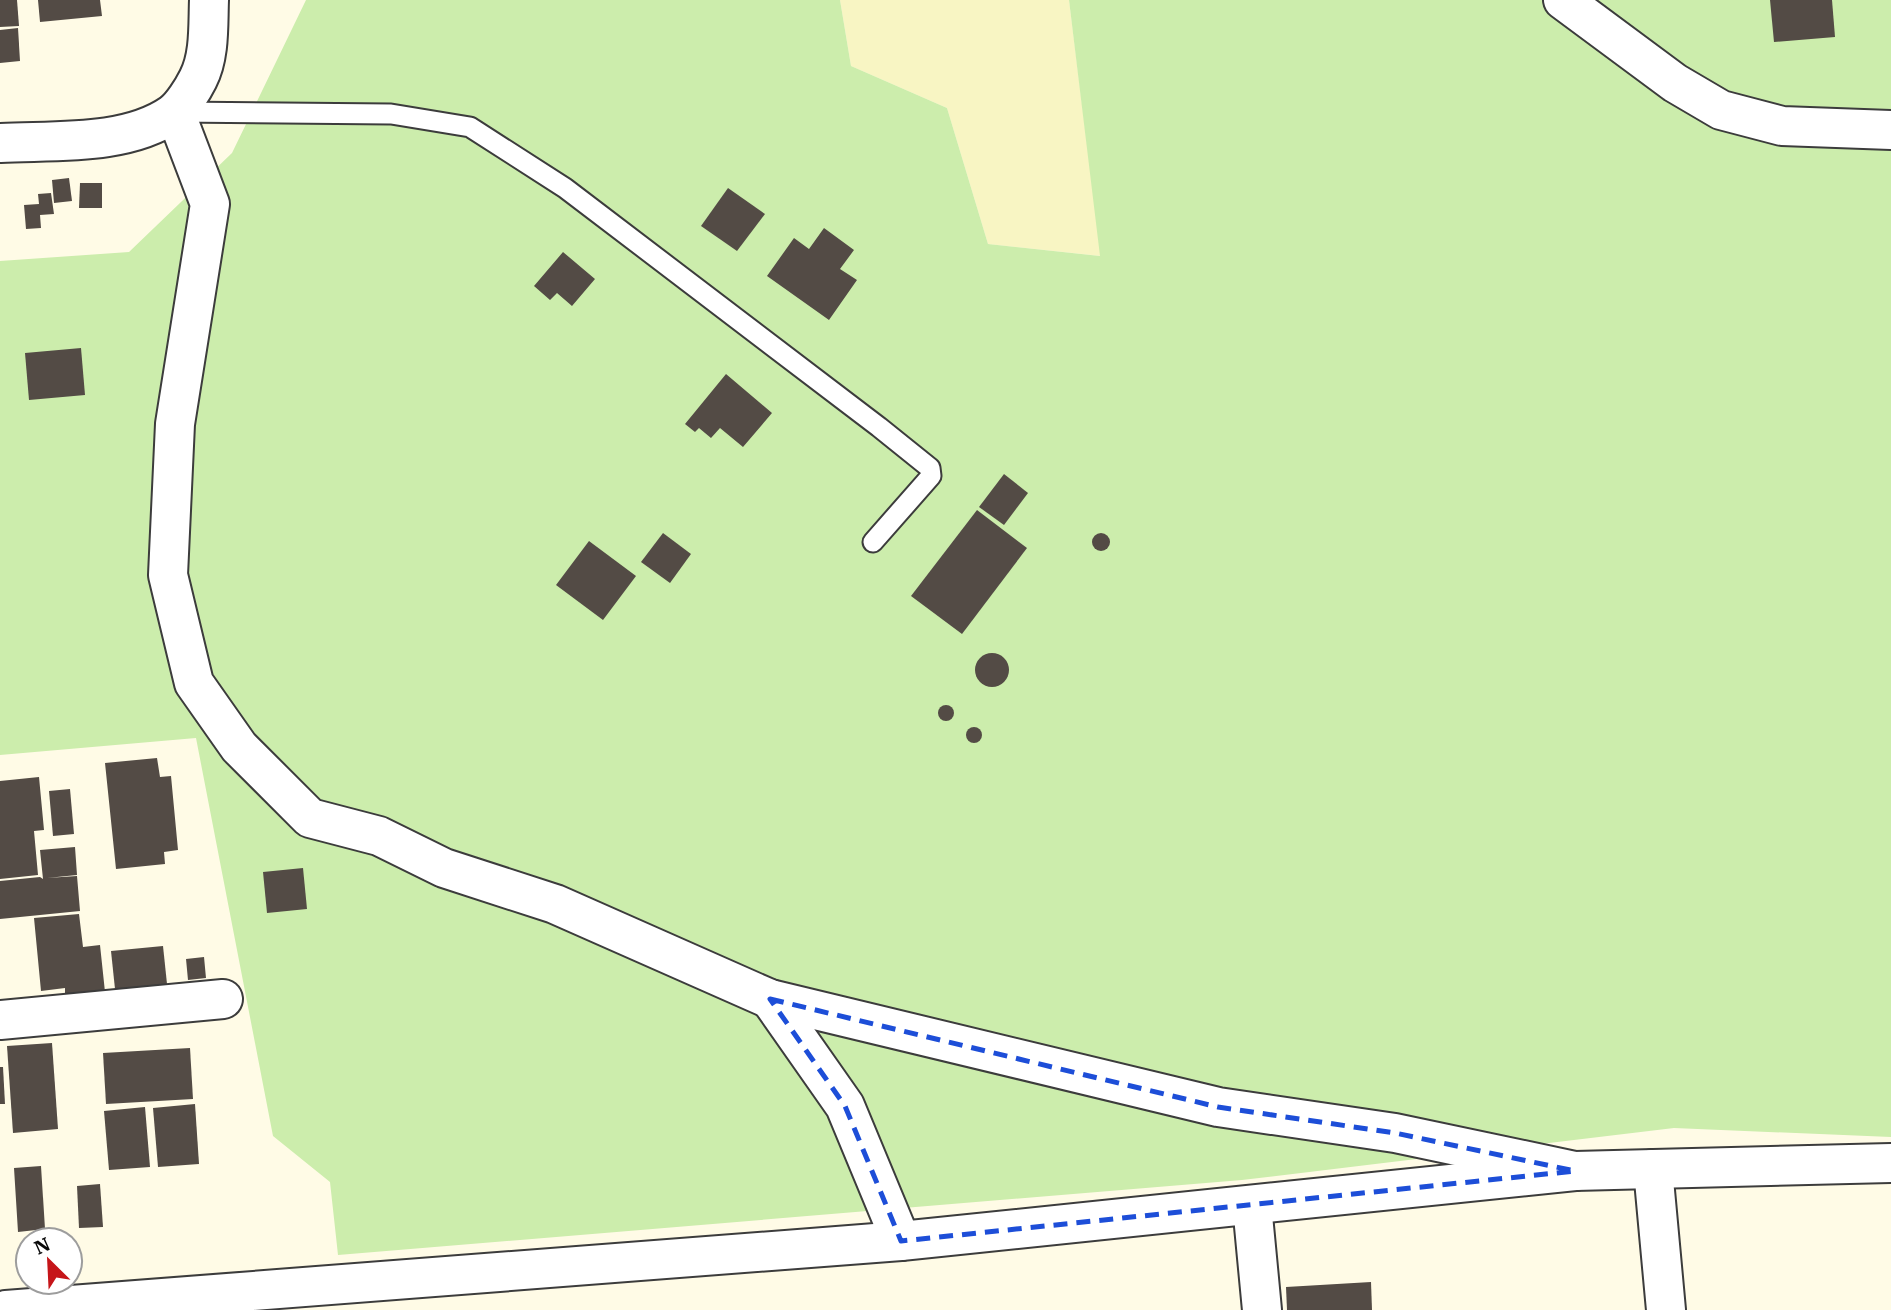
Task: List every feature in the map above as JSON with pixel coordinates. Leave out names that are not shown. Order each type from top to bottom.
[{"type":"street","points":[[0,143],[111,137],[144,129],[175,112],[199,78],[207,42],[209,0]]},
{"type":"street","points":[[1563,0],[1675,83],[1721,110],[1782,126],[1891,130]]},
{"type":"street","points":[[175,112],[210,204],[175,424],[168,575],[194,683],[239,747],[310,818],[379,836],[444,868],[555,904],[770,999],[1217,1107],[1395,1133],[1575,1171]]},
{"type":"street","points":[[0,1020],[223,999]]},
{"type":"street","points":[[770,999],[845,1106],[901,1241]]},
{"type":"street","points":[[6,1310],[259,1301],[901,1241],[1575,1171],[1891,1163]]},
{"type":"street","points":[[1653,1169],[1666,1310]]},
{"type":"street","points":[[1251,1205],[1262,1310]]},
{"type":"lane","points":[[175,112],[391,114],[471,127],[565,188],[930,468],[931,476],[873,542]]},
{"type":"highlighted area","points":[[770,999],[1218,1107],[1395,1133],[1575,1171],[901,1241],[845,1106]]},
{"type":"shaded area","points":[[840,0],[1069,0],[1101,256],[988,244],[947,108],[851,66]]},
{"type":"green space","points":[[306,0],[840,0],[851,66],[947,108],[988,244],[1100,256],[1069,0],[1891,0],[1891,1137],[1674,1128],[1242,1180],[338,1255],[330,1182],[273,1136],[196,738],[0,755],[0,261],[129,252],[232,153]]},
{"type":"building","points":[[0,0],[17,0],[19,26],[0,27]]},
{"type":"building","points":[[38,0],[100,0],[102,16],[40,22]]},
{"type":"building","points":[[1770,0],[1832,0],[1835,37],[1774,42]]},
{"type":"building","points":[[18,28],[20,61],[0,63],[0,30]]},
{"type":"building","points":[[69,178],[72,201],[54,203],[52,180]]},
{"type":"building","points":[[80,183],[102,183],[102,208],[79,208]]},
{"type":"building","points":[[728,188],[765,214],[737,251],[701,226]]},
{"type":"building","points":[[51,193],[54,214],[40,215],[41,228],[26,229],[24,205],[39,204],[38,194]]},
{"type":"building","points":[[824,228],[854,250],[840,269],[857,280],[829,320],[767,276],[794,238],[809,249]]},
{"type":"building","points":[[563,252],[595,279],[572,306],[557,293],[550,300],[534,286]]},
{"type":"building","points":[[81,348],[85,395],[29,400],[25,353]]},
{"type":"building","points":[[726,374],[772,413],[743,447],[720,428],[711,438],[699,428],[695,432],[685,424]]},
{"type":"building","points":[[1004,474],[1028,493],[1004,525],[979,507]]},
{"type":"building","points":[[977,510],[1027,548],[962,634],[911,596]]},
{"type":"building","points":[[663,533],[691,554],[670,583],[641,562]]},
{"type":"building","points":[[1101,533],[1107,536],[1110,542],[1107,548],[1101,551],[1095,548],[1092,542],[1095,536]]},
{"type":"building","points":[[589,541],[636,576],[603,620],[556,585]]},
{"type":"building","points":[[992,653],[1004,658],[1009,670],[1004,682],[992,687],[980,682],[975,670],[980,658]]},
{"type":"building","points":[[946,705],[952,707],[952,719],[946,721],[940,719],[938,713],[940,707]]},
{"type":"building","points":[[971,727],[977,727],[982,735],[980,741],[971,743],[966,738],[966,732]]},
{"type":"building","points":[[157,758],[160,777],[171,776],[178,850],[164,852],[165,864],[116,869],[105,763]]},
{"type":"building","points":[[39,777],[44,830],[34,831],[38,875],[0,879],[0,781]]},
{"type":"building","points":[[70,789],[74,834],[53,836],[49,791]]},
{"type":"building","points":[[75,847],[77,875],[47,878],[77,876],[80,911],[0,919],[0,881],[40,877],[43,879],[40,850]]},
{"type":"building","points":[[303,868],[307,909],[267,913],[263,872]]},
{"type":"building","points":[[79,914],[83,947],[100,945],[105,992],[65,996],[65,988],[41,991],[34,918]]},
{"type":"building","points":[[163,946],[167,984],[115,989],[111,951]]},
{"type":"building","points":[[204,957],[206,978],[188,980],[186,959]]},
{"type":"building","points":[[52,1043],[58,1129],[13,1133],[7,1046]]},
{"type":"building","points":[[190,1048],[193,1099],[106,1104],[103,1053]]},
{"type":"building","points":[[0,1067],[3,1067],[5,1104],[0,1104]]},
{"type":"building","points":[[195,1104],[199,1164],[158,1167],[153,1108]]},
{"type":"building","points":[[145,1107],[150,1167],[109,1170],[104,1111]]},
{"type":"building","points":[[41,1166],[45,1226],[18,1226],[14,1168]]},
{"type":"building","points":[[100,1184],[103,1227],[79,1226],[77,1186]]},
{"type":"building","points":[[1371,1282],[1372,1310],[1287,1310],[1286,1287]]}]
